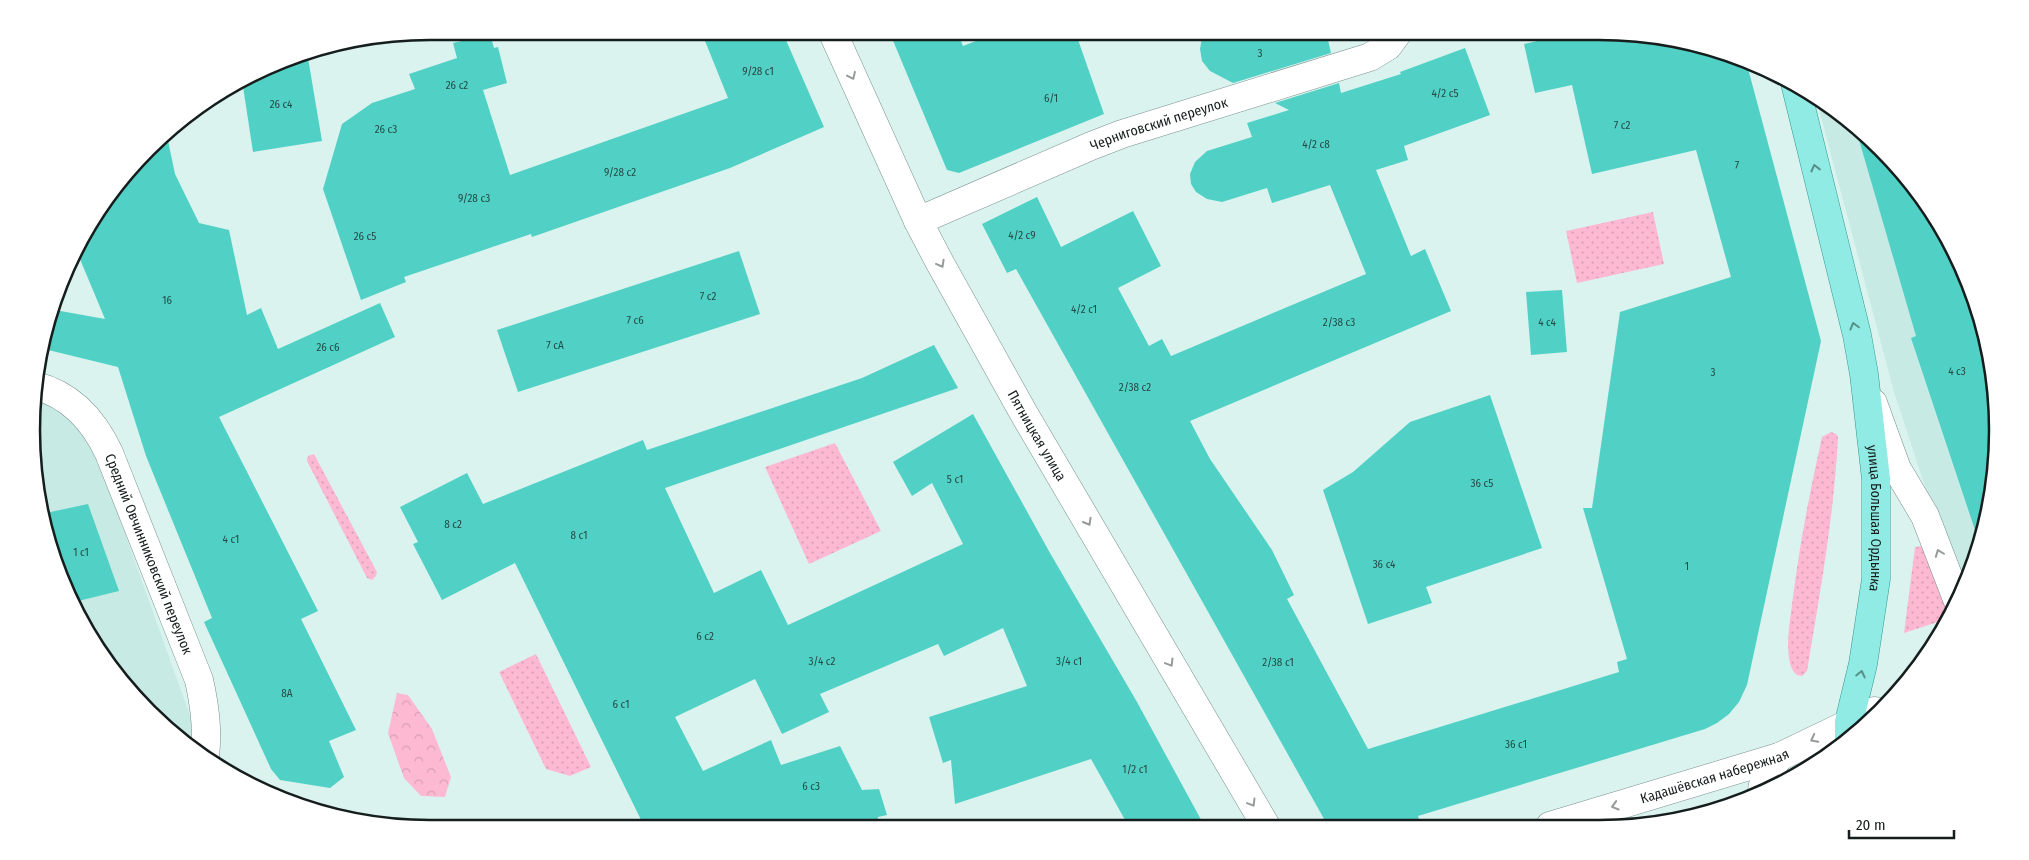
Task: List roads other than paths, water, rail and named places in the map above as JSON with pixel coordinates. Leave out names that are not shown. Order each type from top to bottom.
[{"type":"main road","name":"улица Большая Ордынка","points":[[1798,94],[1857,335],[1864,374],[1876,479],[1876,579],[1863,664],[1851,727]]},
{"type":"street","name":"Пятницкая улица","points":[[836,40],[918,221],[1023,412],[1262,820]]},
{"type":"street","name":"Черниговский переулок","points":[[918,221],[1122,134],[1353,64],[1370,57],[1388,46],[1392,40]]},
{"type":"street","name":"улица Большая Ордынка","points":[[1864,374],[1879,424],[1897,469],[1924,516],[1954,591]]},
{"type":"street","name":"Средний Овчинниковский переулок","points":[[42,388],[50,390],[74,404],[99,432],[110,453],[198,680],[205,708],[206,749]]},
{"type":"street","name":"Кадашёвская набережная","points":[[1570,820],[1779,757],[1845,732]]},
{"type":"street","points":[[1763,783],[1779,757]]}]
